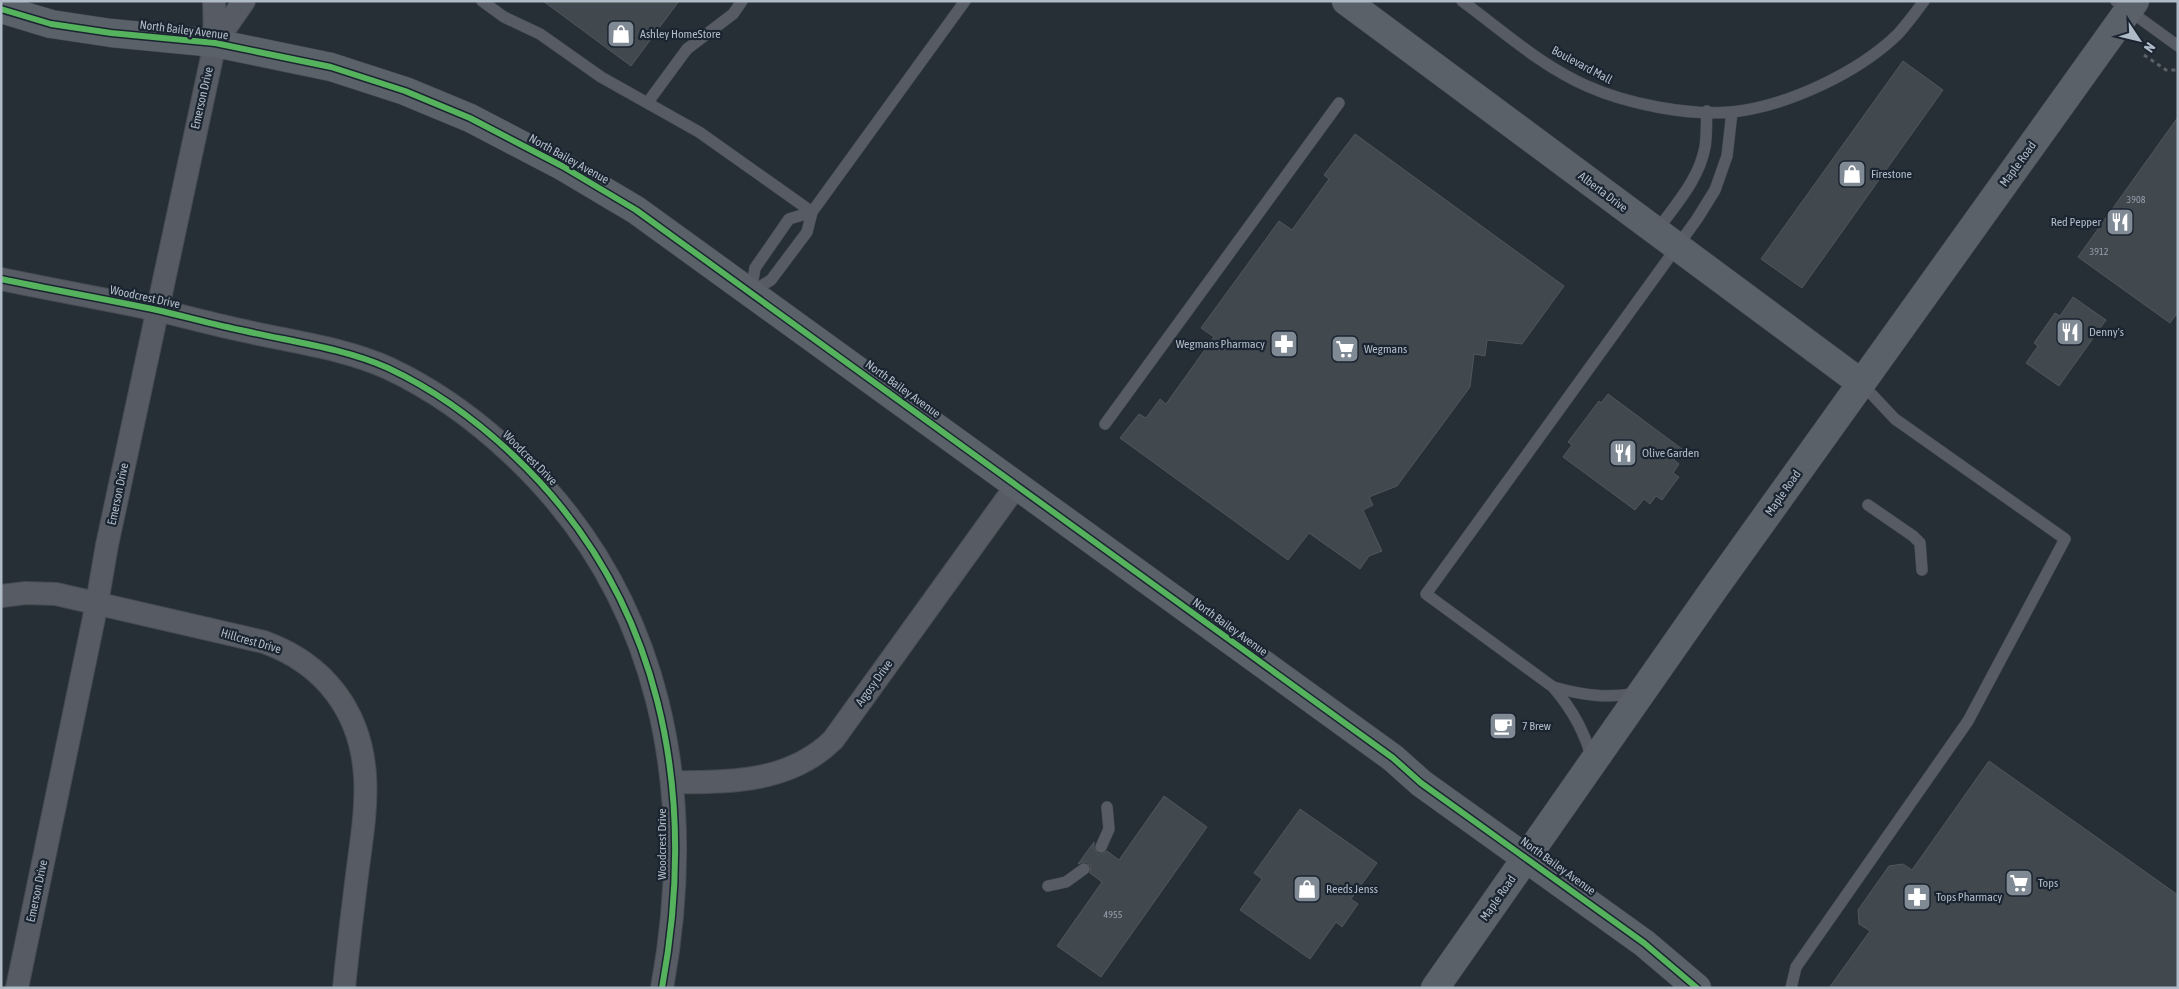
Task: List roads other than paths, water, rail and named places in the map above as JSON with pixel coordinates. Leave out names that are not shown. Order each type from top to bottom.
[{"type":"street","name":"Emerson Drive","points":[[17,988],[97,603],[107,545],[215,43],[214,1]]},
{"type":"street","points":[[215,43],[244,1]]},
{"type":"street","name":"Alberta Drive","points":[[1346,1],[1861,383]]},
{"type":"street","name":"Maple Road","points":[[1435,988],[1592,761],[1861,383],[2126,4]]},
{"type":"street","name":"North Bailey Avenue","points":[[1,9],[66,27],[215,43],[331,66],[404,91],[470,118],[562,166],[636,210],[751,292],[1388,754],[1421,783],[1526,856],[1644,943],[1697,988]]},
{"type":"street","name":"Woodcrest Drive","points":[[1,279],[158,310],[349,354],[419,383],[452,404],[486,429],[529,470],[563,508],[593,550],[619,595],[652,676],[665,729],[672,782],[674,865],[671,919],[662,988]]},
{"type":"street","name":"Argosy Drive","points":[[672,782],[708,782],[753,777],[779,772],[800,765],[818,755],[833,740],[1016,486]]},
{"type":"street","name":"Hillcrest Drive","points":[[1,596],[26,593],[56,594],[264,642],[285,650],[302,660],[322,677],[339,697],[352,720],[361,744],[365,776],[365,812],[344,988]]},
{"type":"lane","points":[[482,1],[504,17],[540,34],[601,77],[699,132],[812,212]]},
{"type":"lane","points":[[648,102],[687,49],[733,14],[742,1]]},
{"type":"lane","points":[[751,292],[771,280],[807,232],[812,212],[965,1]]},
{"type":"lane","name":"Boulevard Mall","points":[[1462,1],[1551,67],[1586,86],[1619,99],[1636,103],[1732,112],[1785,100],[1836,77],[1865,60],[1897,35],[1924,1]]},
{"type":"lane","points":[[2126,4],[2178,46]]},
{"type":"lane","points":[[1105,424],[1338,104]]},
{"type":"lane","points":[[1592,761],[1585,735],[1568,705],[1553,687],[1426,594],[1666,239],[1701,161],[1705,145],[1707,111]]},
{"type":"lane","points":[[1666,239],[1715,190],[1727,156],[1732,112]]},
{"type":"lane","points":[[751,292],[755,268],[789,219],[812,212]]},
{"type":"lane","points":[[1791,988],[1796,967],[1968,722],[2065,539],[1895,418],[1861,383]]},
{"type":"lane","points":[[1868,505],[1913,536],[1920,543],[1922,570]]},
{"type":"lane","points":[[1553,687],[1577,694],[1610,697],[1641,693]]},
{"type":"lane","points":[[1101,847],[1109,829],[1107,807]]},
{"type":"lane","points":[[1048,886],[1066,882],[1084,869]]},
{"type":"place","name":"Ashley HomeStore","points":[[621,34]]},
{"type":"place","name":"Firestone","points":[[1852,174]]},
{"type":"place","name":"Red Pepper","points":[[2120,222]]},
{"type":"place","name":"Denny's","points":[[2070,332]]},
{"type":"place","name":"Wegmans Pharmacy","points":[[1284,344]]},
{"type":"place","name":"Wegmans","points":[[1345,349]]},
{"type":"place","name":"Olive Garden","points":[[1623,453]]},
{"type":"place","name":"7 Brew","points":[[1503,726]]},
{"type":"place","name":"Tops","points":[[2019,883]]},
{"type":"place","name":"Reeds Jenss","points":[[1307,889]]},
{"type":"place","name":"Tops Pharmacy","points":[[1917,897]]}]
